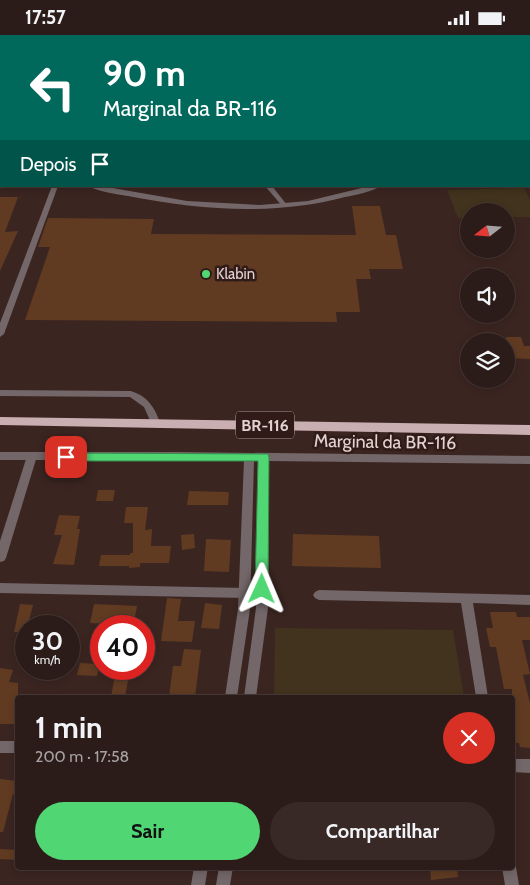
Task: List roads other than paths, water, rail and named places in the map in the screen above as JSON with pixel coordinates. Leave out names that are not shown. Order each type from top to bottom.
[{"type":"highway","name":"BR-116","points":[[0,421],[530,429]]},
{"type":"street","points":[[0,334],[55,187]]},
{"type":"street","points":[[96,187],[160,200],[206,204],[285,206],[327,199],[374,187]]},
{"type":"street","points":[[123,187],[127,194]]},
{"type":"street","points":[[269,187],[285,206]]},
{"type":"street","points":[[0,393],[131,394],[148,404],[155,423]]},
{"type":"street","name":"Marginal da BR-116","points":[[0,456],[530,461]]},
{"type":"street","points":[[0,558],[32,456]]},
{"type":"street","points":[[230,695],[245,593],[249,457]]},
{"type":"street","points":[[250,695],[262,608],[264,457]]},
{"type":"street","points":[[0,588],[245,593]]},
{"type":"street","points":[[319,595],[530,600]]},
{"type":"street","points":[[466,598],[482,695]]},
{"type":"street","points":[[0,747],[15,747]]},
{"type":"street","points":[[515,765],[530,766]]},
{"type":"street","points":[[198,885],[200,870]]},
{"type":"street","points":[[223,885],[226,870]]},
{"type":"street","points":[[510,870],[512,885]]},
{"type":"place","name":"Klabin","points":[[206,274]]}]
